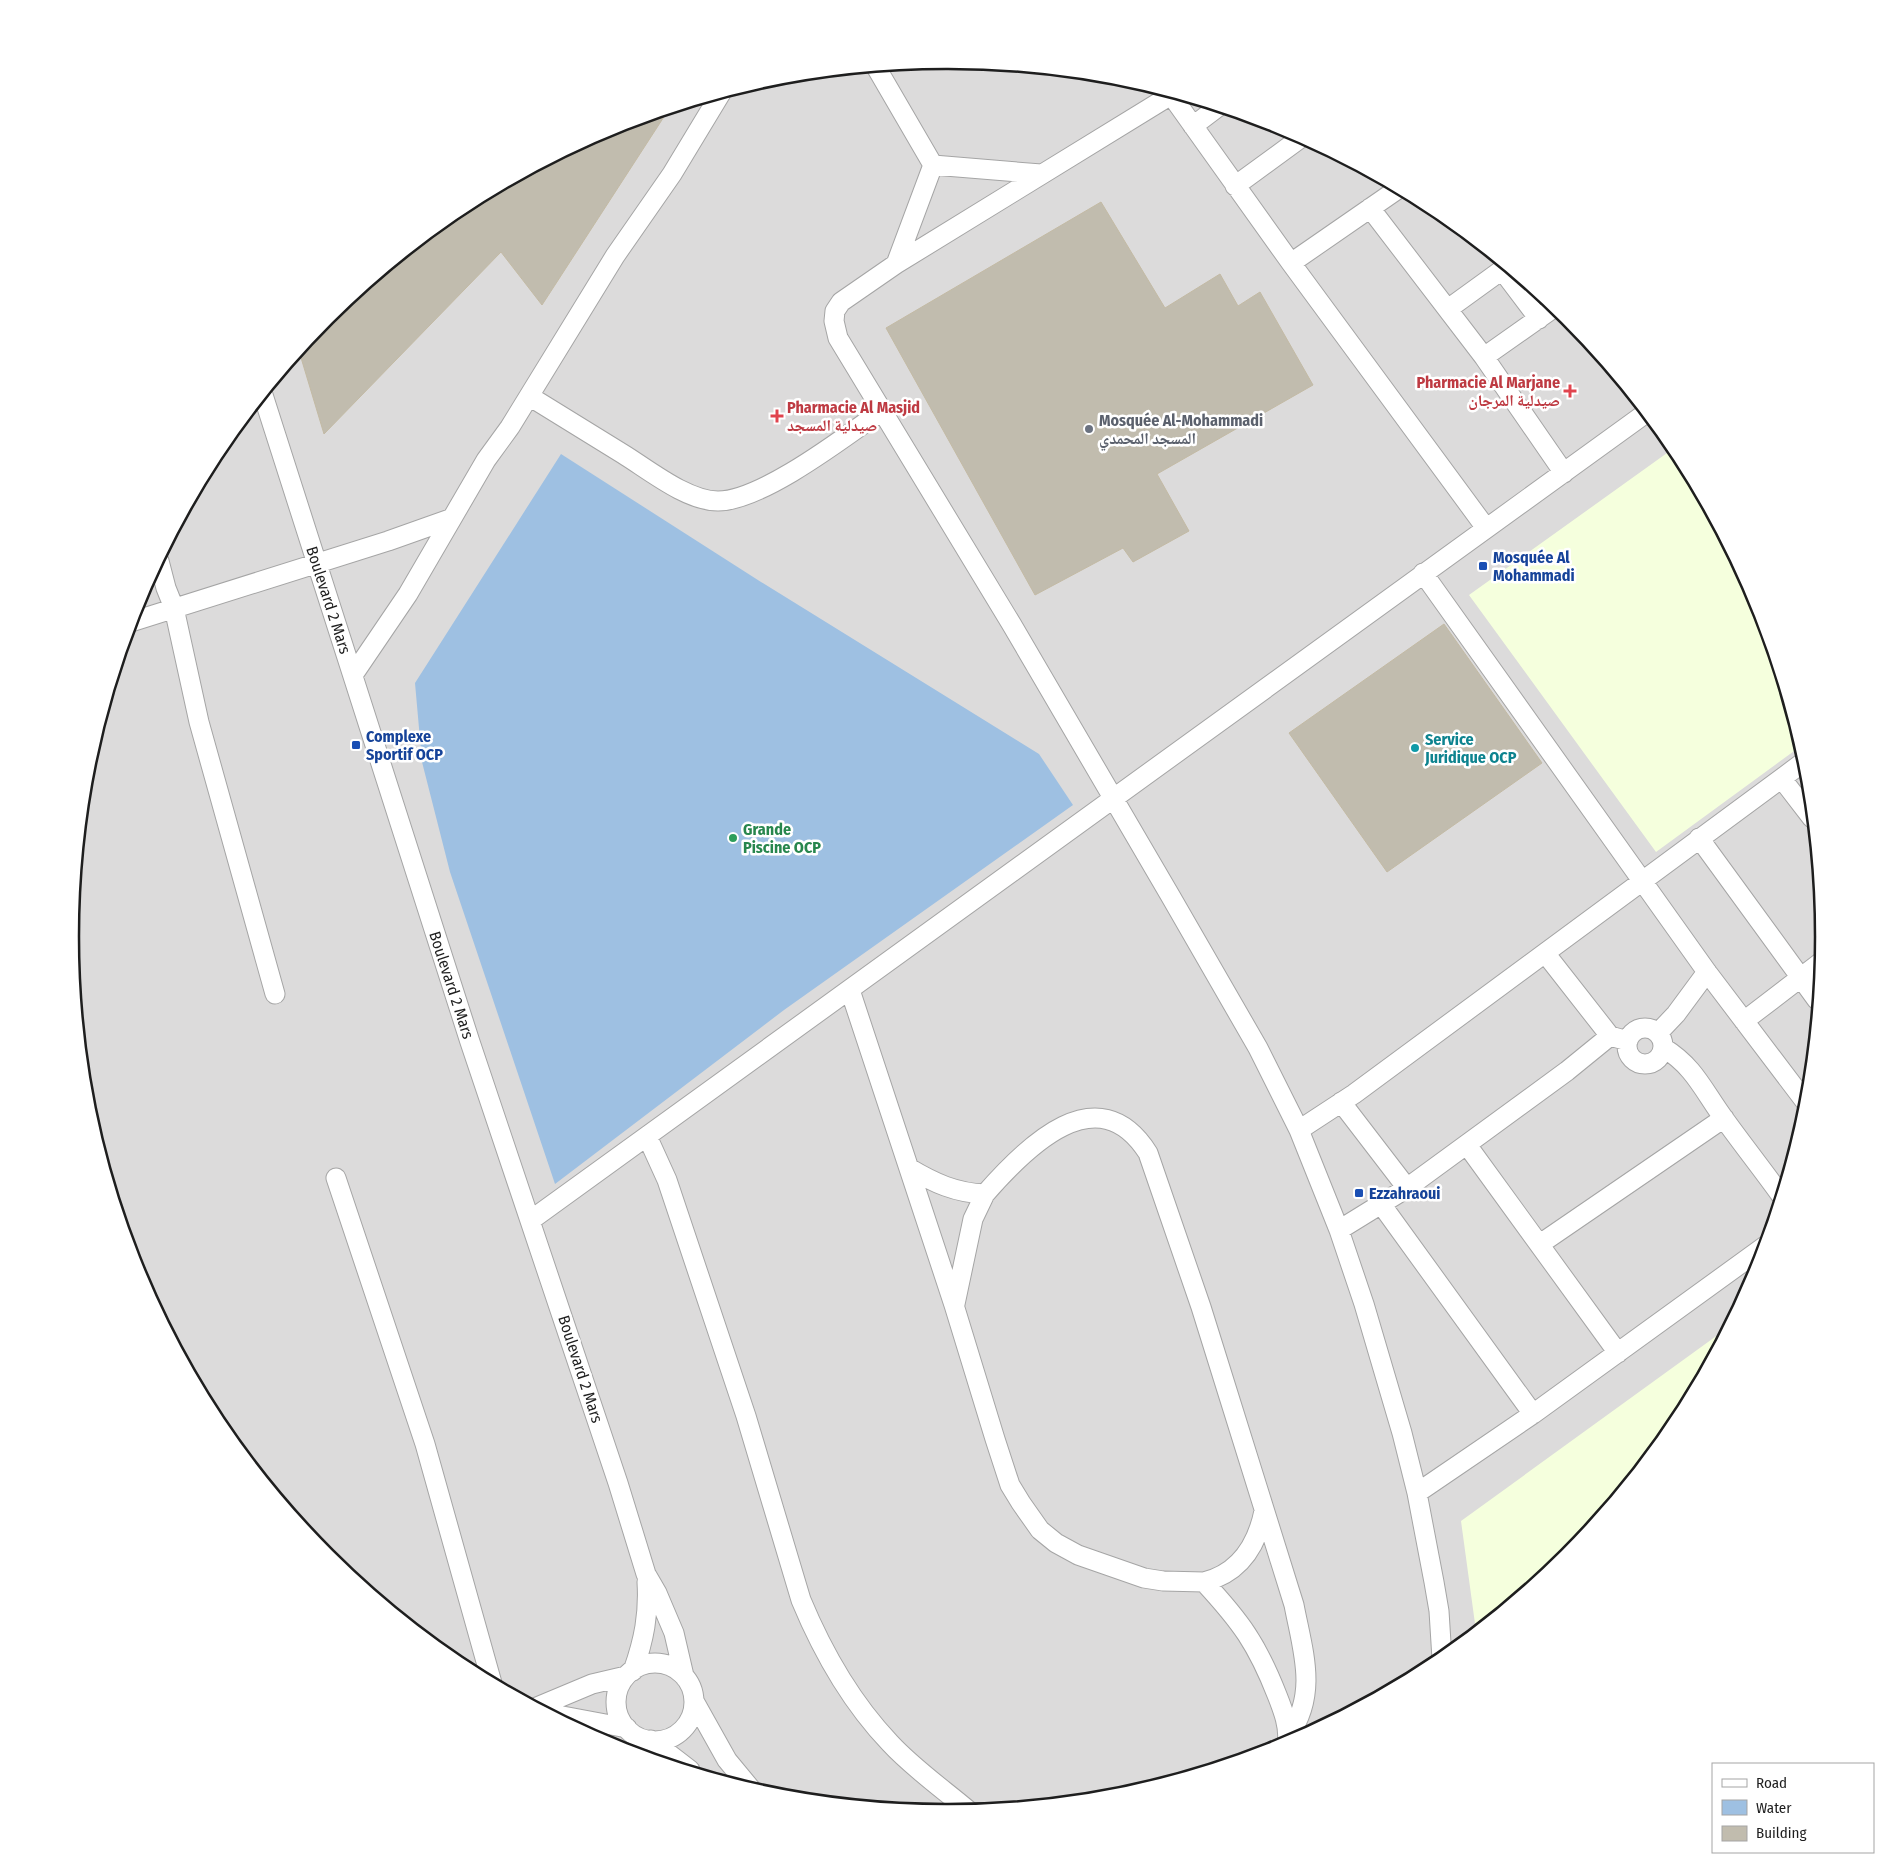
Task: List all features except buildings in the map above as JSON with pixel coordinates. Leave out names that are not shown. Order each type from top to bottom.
[{"type":"street","points":[[879,72],[933,165]]},
{"type":"street","points":[[1166,97],[896,264],[841,302],[835,311],[834,321],[838,338],[1012,625],[1258,1048],[1299,1130],[1339,1230],[1380,1356],[1417,1493],[1439,1611],[1441,1649]]},
{"type":"street","points":[[1173,98],[1291,263],[1486,528]]},
{"type":"street","points":[[353,675],[403,602],[450,519],[529,396],[615,256],[672,174],[718,99]]},
{"type":"street","points":[[1193,126],[1213,111]]},
{"type":"street","points":[[1235,186],[1295,142]]},
{"type":"street","points":[[933,165],[1041,174]]},
{"type":"street","points":[[896,264],[933,165]]},
{"type":"street","points":[[1291,263],[1393,192]]},
{"type":"street","points":[[1370,208],[1484,357],[1564,473]]},
{"type":"street","points":[[1448,309],[1502,270]]},
{"type":"street","points":[[1510,276],[1539,319]]},
{"type":"street","points":[[1484,357],[1549,312]]},
{"type":"street","points":[[529,396],[676,487],[706,500],[718,501],[734,499],[763,488],[819,454],[883,410]]},
{"type":"street","name":"Boulevard 2 Mars","points":[[265,401],[470,1042],[531,1220],[646,1574]]},
{"type":"street","points":[[531,1220],[1113,801],[1641,416]]},
{"type":"street","points":[[139,619],[316,562],[388,541],[450,519]]},
{"type":"street","points":[[161,570],[174,608],[199,722],[275,994]]},
{"type":"street","points":[[1424,574],[1642,882],[1800,1094]]},
{"type":"street","points":[[1299,1130],[1341,1102],[1798,767]]},
{"type":"street","points":[[1782,779],[1805,808]]},
{"type":"street","points":[[1699,838],[1813,994]]},
{"type":"street","points":[[1545,953],[1639,1064],[1649,1064],[1657,1060],[1661,1040],[1676,1014],[1707,972]]},
{"type":"street","points":[[1744,1020],[1814,967]]},
{"type":"street","points":[[850,990],[954,1305],[1010,1485],[1040,1530],[1056,1543],[1078,1555],[1144,1578],[1163,1581],[1204,1582],[1225,1574],[1243,1560],[1254,1543],[1265,1508]]},
{"type":"street","points":[[1339,1230],[1406,1188],[1567,1072],[1619,1039],[1641,1028],[1647,1028],[1692,1071],[1777,1189]]},
{"type":"street","points":[[1341,1102],[1406,1188]]},
{"type":"street","points":[[954,1305],[973,1219],[985,1194],[1029,1150],[1048,1135],[1071,1122],[1086,1118],[1114,1120],[1139,1138],[1148,1153],[1156,1175],[1265,1508],[1276,1552],[1294,1605],[1304,1666],[1305,1702],[1300,1719],[1293,1732]]},
{"type":"street","points":[[1540,1244],[1724,1118]]},
{"type":"street","points":[[647,1136],[667,1180],[746,1416],[801,1600],[826,1655],[842,1683],[890,1744],[960,1804]]},
{"type":"street","points":[[1467,1145],[1618,1353]]},
{"type":"street","points":[[909,1168],[941,1186],[985,1194]]},
{"type":"street","points":[[336,1178],[425,1444],[490,1673]]},
{"type":"street","points":[[1381,1204],[1533,1414]]},
{"type":"street","points":[[1417,1493],[1533,1414],[1755,1253]]},
{"type":"street","points":[[646,1574],[648,1607],[644,1639],[630,1673],[618,1693],[617,1703],[622,1721],[627,1728],[634,1734],[651,1740],[679,1761]]},
{"type":"street","points":[[646,1574],[666,1613],[684,1676],[693,1692],[694,1701],[690,1719],[685,1727],[670,1738],[651,1740]]},
{"type":"street","points":[[1204,1582],[1246,1630],[1263,1658],[1282,1708],[1287,1734]]},
{"type":"street","points":[[544,1705],[592,1684],[630,1673],[641,1666],[660,1663],[669,1666],[684,1676]]},
{"type":"street","points":[[694,1701],[726,1760],[743,1780]]},
{"type":"street","points":[[567,1717],[627,1728]]},
{"type":"shaded area","points":[[947,69],[1004,71],[1060,76],[1116,85],[1172,98],[1226,115],[1279,135],[1331,158],[1381,185],[1429,215],[1475,248],[1519,284],[1561,323],[1599,364],[1669,454],[1698,503],[1725,553],[1749,604],[1769,658],[1785,712],[1798,767],[1807,823],[1813,880],[1815,936],[1813,993],[1807,1050],[1798,1106],[1785,1161],[1769,1215],[1749,1269],[1725,1320],[1669,1419],[1635,1465],[1599,1509],[1561,1550],[1519,1589],[1475,1625],[1429,1658],[1381,1688],[1331,1715],[1279,1738],[1226,1758],[1172,1775],[1116,1788],[1060,1797],[1004,1802],[947,1804],[890,1802],[834,1797],[778,1788],[722,1775],[668,1758],[615,1738],[563,1715],[513,1688],[465,1658],[419,1625],[375,1589],[333,1550],[295,1509],[225,1419],[196,1370],[169,1320],[145,1269],[125,1215],[109,1161],[96,1106],[87,1050],[81,993],[79,936],[81,880],[87,823],[96,767],[109,712],[125,658],[145,604],[169,553],[225,454],[259,408],[295,364],[333,323],[375,284],[419,248],[465,215],[513,185],[563,158],[615,135],[668,115],[722,98],[778,85],[834,76],[890,71]]},
{"type":"shaded area","points":[[1668,452],[1725,553],[1749,604],[1769,658],[1794,751],[1656,852],[1469,595]]},
{"type":"shaded area","points":[[1716,1336],[1669,1419],[1599,1509],[1561,1550],[1519,1589],[1475,1625],[1461,1521]]},
{"type":"water","name":"Grande Piscine OCP","points":[[561,454],[761,582],[1039,754],[1073,805],[784,1010],[555,1184],[450,872],[422,762],[415,683]]},
{"type":"place","name":"Pharmacie Al Marjane صيدلية المرجان","points":[[1570,391]]},
{"type":"place","name":"Pharmacie Al Masjid صيدلية المسجد","points":[[777,416]]},
{"type":"place","name":"Mosquée Al-Mohammadi المسجد المحمدي","points":[[1089,429]]},
{"type":"place","name":"Mosquée Al Mohammadi","points":[[1483,566]]},
{"type":"place","name":"Complexe Sportif OCP","points":[[356,745]]},
{"type":"place","name":"Service Juridique OCP","points":[[1415,748]]},
{"type":"place","name":"Grande Piscine OCP","points":[[733,838]]},
{"type":"place","name":"Ezzahraoui","points":[[1359,1193]]}]
